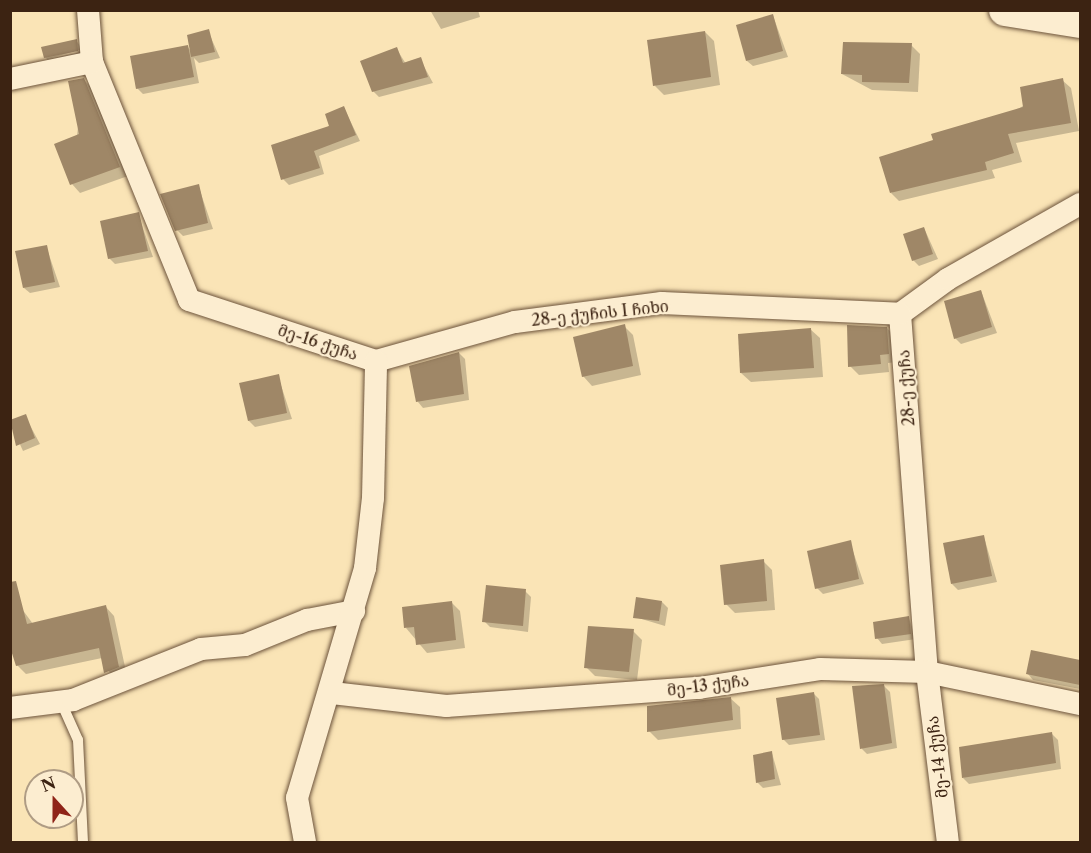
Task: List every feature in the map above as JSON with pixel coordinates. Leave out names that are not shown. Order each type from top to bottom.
[{"type":"main road","points":[[1005,10],[1080,22]]},
{"type":"street","name":"მე-16 ქუჩა","points":[[88,10],[92,62],[189,300],[376,361],[374,498],[354,611],[332,693],[297,798],[305,843]]},
{"type":"street","points":[[10,79],[92,62]]},
{"type":"street","points":[[900,314],[948,279],[1080,204]]},
{"type":"street","name":"28-ე ქუჩის I ჩიხი","points":[[376,361],[515,322],[662,303],[900,314]]},
{"type":"street","name":"28-ე ქუჩა","points":[[900,314],[927,672]]},
{"type":"street","points":[[10,708],[61,701],[201,649],[245,645],[307,620],[354,611]]},
{"type":"street","name":"მე-13 ქუჩა","points":[[332,693],[446,706],[699,688],[820,669],[927,672],[1080,704]]},
{"type":"street","name":"მე-14 ქუჩა","points":[[927,672],[948,843]]},
{"type":"lane","points":[[61,701],[78,740],[83,843]]},
{"type":"building","points":[[773,14],[783,51],[746,61],[736,25]]},
{"type":"building","points":[[209,29],[215,52],[191,57],[187,35]]},
{"type":"building","points":[[705,31],[711,77],[653,86],[647,40]]},
{"type":"building","points":[[77,39],[78,51],[44,58],[41,47]]},
{"type":"building","points":[[843,42],[912,43],[909,83],[862,82],[862,75],[841,74]]},
{"type":"building","points":[[188,45],[194,77],[136,89],[130,56]]},
{"type":"building","points":[[397,47],[403,63],[421,57],[428,77],[372,92],[360,61]]},
{"type":"building","points":[[84,78],[120,167],[70,185],[54,144],[79,134],[68,81]]},
{"type":"building","points":[[1063,78],[1071,123],[1008,134],[1014,153],[985,162],[987,170],[890,193],[879,157],[933,140],[931,134],[1023,107],[1020,87]]},
{"type":"building","points":[[344,106],[356,135],[314,151],[320,168],[281,180],[271,145],[329,126],[325,114]]},
{"type":"building","points":[[199,184],[208,223],[175,231],[160,194]]},
{"type":"building","points":[[139,212],[148,251],[108,259],[100,221]]},
{"type":"building","points":[[924,227],[933,254],[912,261],[903,234]]},
{"type":"building","points":[[47,245],[55,282],[23,288],[15,251]]},
{"type":"building","points":[[981,290],[992,327],[954,339],[944,301]]},
{"type":"building","points":[[625,324],[633,366],[582,377],[573,337]]},
{"type":"building","points":[[847,325],[887,327],[889,354],[880,355],[881,364],[848,367]]},
{"type":"building","points":[[811,328],[814,368],[740,373],[738,334]]},
{"type":"building","points":[[459,352],[464,394],[416,402],[409,366]]},
{"type":"building","points":[[279,374],[287,413],[248,421],[239,383]]},
{"type":"building","points":[[26,414],[35,438],[16,446],[10,420]]},
{"type":"building","points":[[984,535],[992,576],[951,584],[943,543]]},
{"type":"building","points":[[851,540],[859,579],[815,589],[807,551]]},
{"type":"building","points":[[764,559],[767,601],[724,605],[720,565]]},
{"type":"building","points":[[16,581],[27,624],[106,605],[119,667],[104,673],[99,648],[16,666],[10,647],[10,582]]},
{"type":"building","points":[[486,585],[526,589],[523,626],[482,622]]},
{"type":"building","points":[[636,597],[662,601],[659,621],[633,618]]},
{"type":"building","points":[[452,601],[456,640],[416,645],[414,627],[404,628],[402,607]]},
{"type":"building","points":[[909,616],[911,634],[875,639],[873,622]]},
{"type":"building","points":[[588,626],[634,629],[629,672],[584,668]]},
{"type":"building","points":[[1031,650],[1080,660],[1080,685],[1026,674]]},
{"type":"building","points":[[884,684],[892,743],[860,749],[852,686]]},
{"type":"building","points":[[814,692],[820,735],[782,740],[776,698]]},
{"type":"building","points":[[731,697],[733,720],[647,732],[647,706]]},
{"type":"building","points":[[1052,732],[1056,763],[962,778],[959,747]]},
{"type":"building","points":[[772,751],[775,779],[756,783],[753,755]]}]
